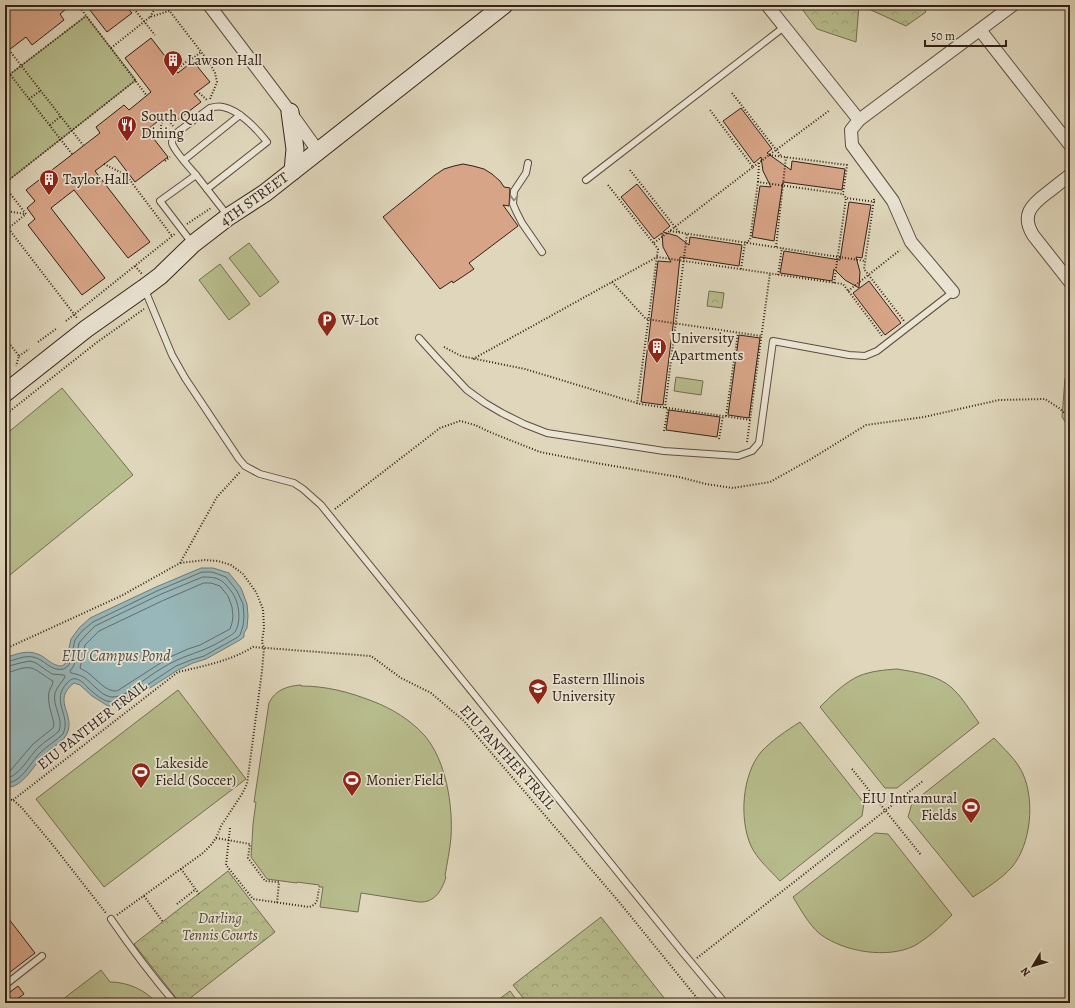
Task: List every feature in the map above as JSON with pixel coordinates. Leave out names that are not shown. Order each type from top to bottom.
[{"type":"street","points":[[209,5],[318,151]]},
{"type":"street","name":"4TH STREET","points":[[5,393],[86,329],[143,281],[160,276],[193,244],[228,217],[265,193],[504,5]]},
{"type":"street","points":[[767,5],[859,120]]},
{"type":"street","points":[[953,292],[911,242],[893,201],[852,146],[851,130],[859,120],[1013,5]]},
{"type":"street","points":[[980,30],[1070,145]]},
{"type":"street","points":[[290,112],[295,149],[293,171]]},
{"type":"street","points":[[1070,175],[1032,205],[1028,213],[1027,220],[1033,235],[1070,282]]},
{"type":"lane","points":[[586,180],[784,28]]},
{"type":"lane","points":[[207,189],[268,142],[256,128],[240,115],[223,107],[210,108],[175,134],[172,138],[172,143],[228,217]]},
{"type":"lane","points":[[184,160],[240,115]]},
{"type":"lane","points":[[528,163],[526,173],[514,191],[513,204],[522,223],[542,252]]},
{"type":"lane","points":[[193,244],[160,201],[196,175]]},
{"type":"lane","points":[[143,281],[150,304],[172,355],[185,378],[239,459],[245,466],[260,474],[294,483],[321,505],[725,1003]]},
{"type":"lane","points":[[419,338],[467,390],[485,403],[524,424],[548,433],[664,451],[738,456],[752,451],[759,443],[773,341],[849,355],[865,356],[877,351],[953,292]]},
{"type":"lane","points":[[111,919],[150,973],[175,1003]]},
{"type":"lane","points":[[5,985],[42,956]]},
{"type":"path","points":[[78,5],[148,96]]},
{"type":"path","points":[[150,17],[157,5]]},
{"type":"path","points":[[164,5],[212,67],[216,77],[216,84],[209,101],[197,91]]},
{"type":"path","points":[[134,9],[154,35]]},
{"type":"path","points":[[111,48],[150,17],[169,11]]},
{"type":"path","points":[[5,78],[86,16]]},
{"type":"path","points":[[9,50],[83,145]]},
{"type":"path","points":[[176,70],[201,52]]},
{"type":"path","points":[[5,68],[72,154]]},
{"type":"path","points":[[5,183],[136,80]]},
{"type":"path","points":[[29,99],[40,90]]},
{"type":"path","points":[[732,93],[781,156]]},
{"type":"path","points":[[710,110],[753,167]]},
{"type":"path","points":[[654,244],[759,162],[830,110]]},
{"type":"path","points":[[50,125],[61,116]]},
{"type":"path","points":[[166,138],[162,132],[161,126],[166,117],[173,126]]},
{"type":"path","points":[[769,155],[847,165],[843,194]]},
{"type":"path","points":[[776,247],[786,157]]},
{"type":"path","points":[[741,269],[745,243],[750,240],[758,182],[759,162]]},
{"type":"path","points":[[104,164],[126,175],[172,236]]},
{"type":"path","points":[[630,170],[679,232]]},
{"type":"path","points":[[758,182],[843,194],[846,198],[834,283]]},
{"type":"path","points":[[608,185],[658,249],[637,404]]},
{"type":"path","points":[[5,187],[26,214]]},
{"type":"path","points":[[846,198],[874,201],[864,269],[909,326]]},
{"type":"path","points":[[66,321],[181,229],[214,206]]},
{"type":"path","points":[[5,211],[26,214]]},
{"type":"path","points":[[5,231],[26,214]]},
{"type":"path","points":[[5,224],[80,322]]},
{"type":"path","points":[[670,231],[865,261]]},
{"type":"path","points":[[664,430],[687,234]]},
{"type":"path","points":[[778,275],[782,248]]},
{"type":"path","points":[[848,291],[900,250]]},
{"type":"path","points":[[473,359],[657,257],[843,284],[887,343]]},
{"type":"path","points":[[135,266],[143,281]]},
{"type":"path","points":[[747,442],[770,274]]},
{"type":"path","points":[[612,282],[648,320],[761,336]]},
{"type":"path","points":[[5,415],[96,343],[150,304]]},
{"type":"path","points":[[38,342],[56,329]]},
{"type":"path","points":[[726,416],[738,333]]},
{"type":"path","points":[[5,338],[19,356]]},
{"type":"path","points":[[444,347],[461,356],[525,369],[637,404],[750,420]]},
{"type":"path","points":[[17,362],[19,356],[29,349]]},
{"type":"path","points":[[719,439],[723,416]]},
{"type":"path","points":[[180,563],[217,497],[245,466]]},
{"type":"path","points":[[5,649],[121,596],[180,563],[205,560],[218,561],[231,565],[243,574],[256,592],[263,609],[264,628],[262,642],[264,648],[260,692],[247,784],[221,826],[216,838],[203,853],[111,919],[22,808],[13,800],[5,799]]},
{"type":"path","name":"EIU PANTHER TRAIL","points":[[13,800],[178,672],[208,665],[241,654],[253,647],[372,656],[401,678],[432,693],[464,722],[620,903],[701,1003]]},
{"type":"path","points":[[852,769],[921,855]]},
{"type":"path","points":[[691,962],[923,781]]},
{"type":"path","points":[[230,828],[226,865],[253,899],[309,907],[317,902],[319,889]]},
{"type":"path","points":[[216,838],[250,844],[248,858],[266,881],[279,882],[277,903]]},
{"type":"path","points":[[180,869],[199,894]]},
{"type":"path","points":[[178,904],[196,889]]},
{"type":"path","points":[[144,896],[164,922]]},
{"type":"green space","points":[[799,5],[859,5],[856,42],[817,29]]},
{"type":"green space","points":[[860,5],[922,5],[926,12],[906,26]]},
{"type":"green space","points":[[86,16],[136,80],[5,183],[5,78]]},
{"type":"green space","points":[[249,243],[279,282],[260,297],[229,258]]},
{"type":"green space","points":[[220,264],[250,304],[229,320],[199,280]]},
{"type":"green space","points":[[709,291],[724,293],[722,308],[707,306]]},
{"type":"green space","points":[[1070,375],[1070,429],[1062,417],[1065,378]]},
{"type":"green space","points":[[676,377],[703,381],[701,395],[674,391]]},
{"type":"green space","points":[[62,388],[133,475],[5,579],[5,435]]},
{"type":"green space","name":"EIU Intramural Fields","points":[[897,669],[911,671],[940,680],[952,688],[960,696],[979,723],[897,788],[885,788],[820,707],[843,686],[859,676],[882,670]]},
{"type":"green space","name":"Monier Field","points":[[301,685],[346,692],[386,707],[400,715],[419,730],[432,746],[447,784],[451,811],[451,842],[446,877],[440,891],[434,898],[425,902],[419,902],[361,893],[358,912],[320,907],[323,887],[319,887],[319,885],[267,879],[251,857],[256,802],[254,802],[269,703],[278,692],[291,686]]},
{"type":"green space","name":"Lakeside Field (Soccer)","points":[[178,690],[246,779],[104,887],[36,799]]},
{"type":"green space","name":"EIU Intramural Fields","points":[[800,722],[864,803],[862,816],[780,881],[760,860],[751,846],[745,823],[744,798],[750,773],[761,752],[784,732]]},
{"type":"green space","name":"EIU Intramural Fields","points":[[994,738],[1014,759],[1023,774],[1029,797],[1029,822],[1023,847],[1012,867],[989,887],[973,897],[908,817],[912,803]]},
{"type":"green space","name":"EIU Intramural Fields","points":[[875,833],[888,834],[952,915],[924,939],[914,946],[903,950],[879,953],[866,952],[841,945],[830,940],[820,934],[812,926],[793,897]]},
{"type":"green space","name":"Darling Tennis Courts","points":[[228,871],[275,932],[184,1003],[180,1003],[134,944]]},
{"type":"green space","points":[[601,917],[668,1003],[527,1003],[513,985]]},
{"type":"green space","points":[[101,970],[110,982],[130,985],[147,994],[157,1003],[130,1003],[107,998],[98,999],[87,1003],[58,1003]]},
{"type":"green space","points":[[510,991],[519,1003],[494,1003]]},
{"type":"water","name":"EIU Campus Pond","points":[[201,568],[213,568],[229,573],[241,588],[247,604],[248,616],[247,628],[244,633],[244,637],[206,659],[178,670],[122,705],[108,706],[92,696],[80,685],[74,683],[68,689],[64,701],[69,724],[66,735],[44,755],[18,784],[11,787],[5,787],[5,658],[31,652],[40,655],[55,665],[62,666],[65,664],[71,639],[79,628],[90,618]]},
{"type":"building","points":[[5,5],[71,5],[60,14],[64,20],[32,45],[26,37],[5,53]]},
{"type":"building","points":[[86,5],[125,5],[132,13],[107,32]]},
{"type":"building","name":"Taylor Hall","points":[[151,38],[178,73],[193,61],[210,82],[194,94],[201,102],[175,122],[168,113],[147,130],[168,157],[135,182],[115,156],[95,171],[150,242],[128,258],[74,190],[51,208],[105,278],[82,295],[28,225],[35,219],[27,208],[35,201],[26,190],[100,133],[96,127],[124,105],[129,110],[151,92],[125,58]]},
{"type":"building","points":[[741,108],[772,149],[767,153],[791,170],[792,161],[845,169],[842,190],[783,182],[774,241],[752,237],[760,186],[771,187],[763,171],[761,157],[754,163],[723,121]]},
{"type":"building","points":[[463,164],[484,169],[500,181],[504,187],[510,188],[509,206],[503,205],[518,226],[469,263],[474,269],[453,283],[452,281],[440,289],[383,217],[444,169]]},
{"type":"building","points":[[637,184],[670,226],[663,232],[677,236],[689,245],[690,237],[742,245],[739,266],[680,257],[663,405],[641,402],[658,261],[671,262],[663,247],[662,233],[654,239],[621,197]]},
{"type":"building","points":[[849,202],[871,205],[862,258],[856,257],[860,272],[859,288],[845,280],[834,269],[832,281],[780,273],[784,251],[840,260]]},
{"type":"building","points":[[869,281],[901,323],[885,335],[853,293]]},
{"type":"building","name":"University Apartments","points":[[739,335],[760,338],[749,418],[728,415]]},
{"type":"building","points":[[669,410],[720,417],[717,437],[666,430]]},
{"type":"building","points":[[5,914],[35,953],[5,976]]},
{"type":"building","points":[[18,986],[24,994],[12,1003],[5,1003],[5,996]]},
{"type":"place","name":"Lawson Hall","points":[[173,77]]},
{"type":"place","name":"South Quad Dining","points":[[127,142]]},
{"type":"place","name":"Taylor Hall","points":[[49,196]]},
{"type":"place","name":"W-Lot","points":[[327,337]]},
{"type":"place","name":"University Apartments","points":[[657,364]]},
{"type":"place","name":"Eastern Illinois University","points":[[538,705]]},
{"type":"place","name":"Lakeside Field (Soccer)","points":[[141,789]]},
{"type":"place","name":"Monier Field","points":[[352,797]]},
{"type":"place","name":"EIU Intramural Fields","points":[[971,824]]}]
